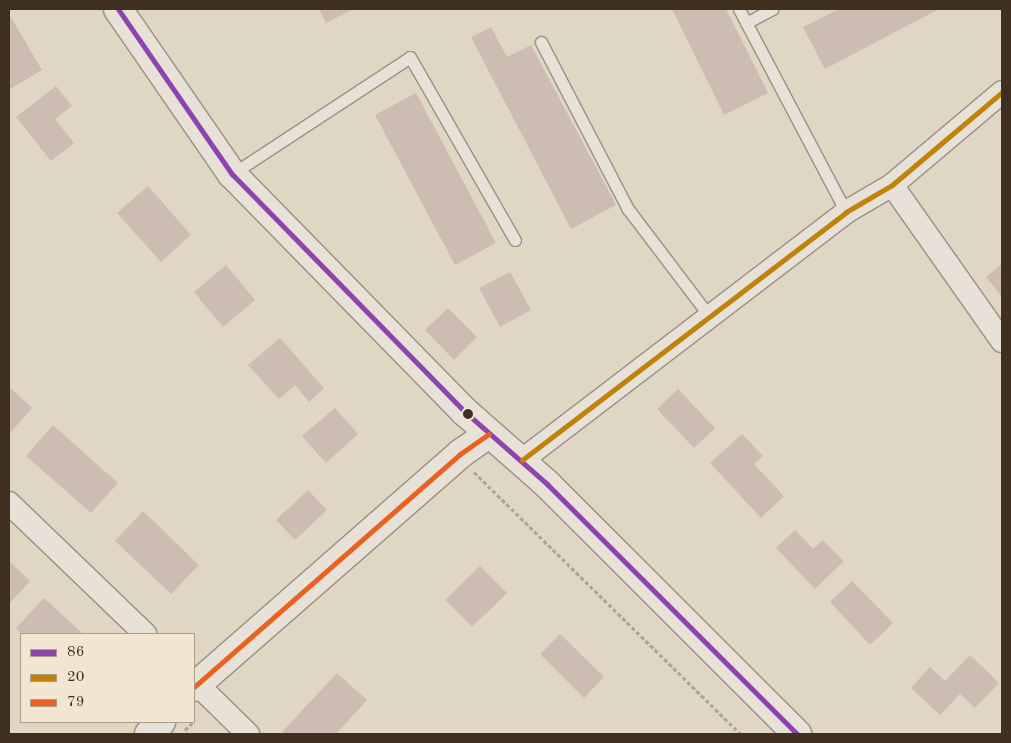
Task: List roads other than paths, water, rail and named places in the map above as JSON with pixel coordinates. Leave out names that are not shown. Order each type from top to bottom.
[{"type":"main road","points":[[118,9],[232,174],[489,434],[522,460],[797,734]]},
{"type":"main road","points":[[200,688],[460,454],[489,434]]},
{"type":"main road","points":[[149,734],[160,723]]},
{"type":"street","points":[[522,460],[846,212],[892,185],[1002,92]]},
{"type":"street","points":[[892,185],[1002,341]]},
{"type":"street","points":[[9,503],[144,633]]},
{"type":"street","points":[[200,688],[248,734]]},
{"type":"lane","points":[[739,9],[846,212]]},
{"type":"lane","points":[[746,23],[772,9]]},
{"type":"lane","points":[[541,42],[628,209],[710,317]]},
{"type":"lane","points":[[232,174],[410,56],[515,240]]}]
